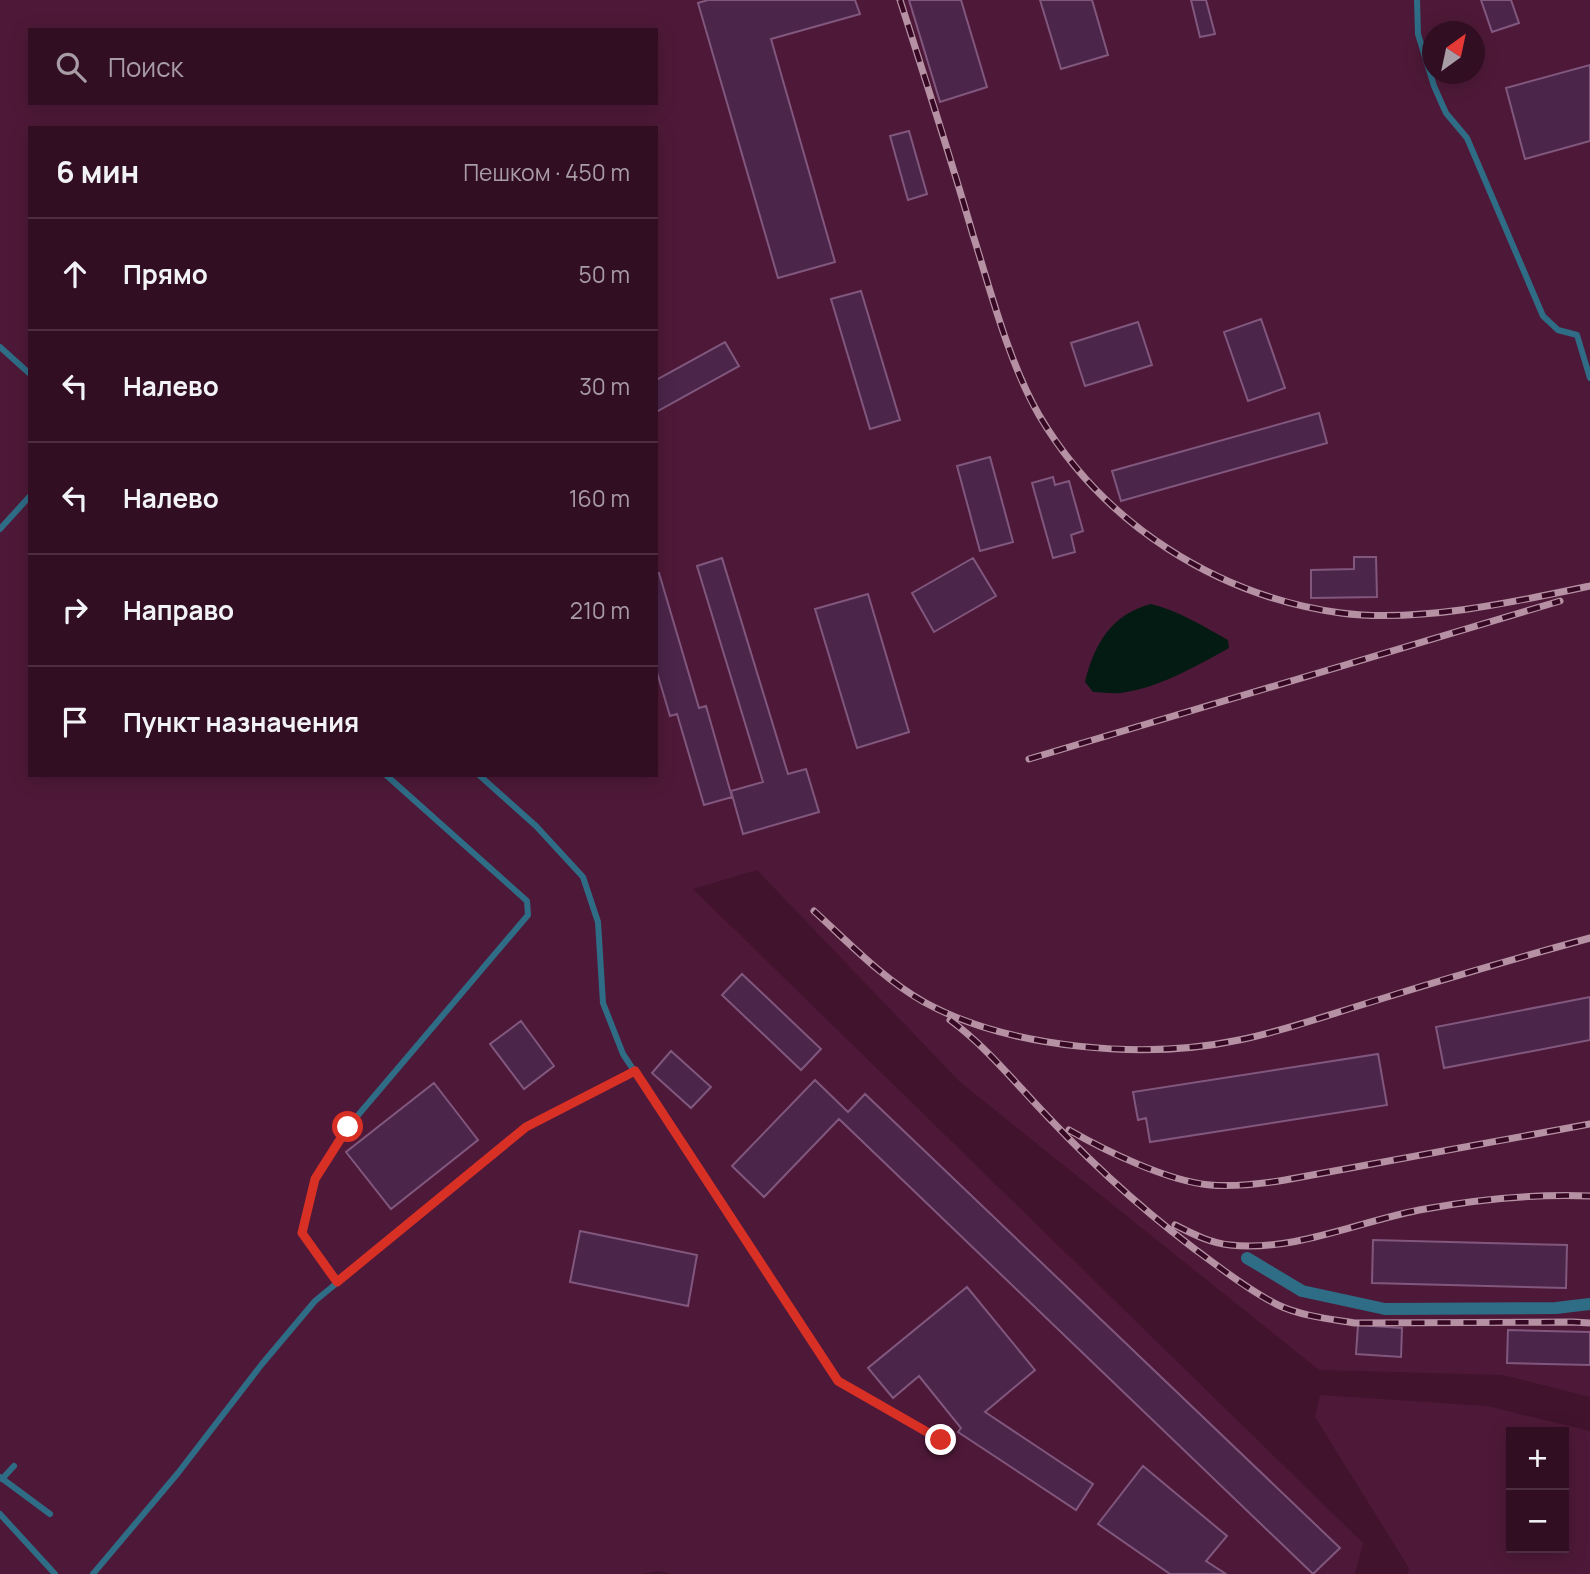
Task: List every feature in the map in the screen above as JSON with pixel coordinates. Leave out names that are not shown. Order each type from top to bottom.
[{"type":"street","points":[[1247,1258],[1302,1291],[1385,1309],[1556,1308],[1590,1304]]},
{"type":"lane","points":[[1418,0],[1418,34],[1434,86],[1446,113],[1468,138],[1543,316],[1558,330],[1577,335],[1590,378]]},
{"type":"lane","points":[[0,347],[28,372]]},
{"type":"lane","points":[[0,530],[28,498]]},
{"type":"lane","points":[[337,1282],[302,1233],[315,1179],[348,1127],[528,915],[527,901],[388,777]]},
{"type":"lane","points":[[481,777],[536,826],[583,877],[598,922],[603,1003],[624,1054],[838,1381],[941,1440]]},
{"type":"lane","points":[[93,1574],[178,1473],[314,1301],[526,1127],[635,1071]]},
{"type":"lane","points":[[15,1466],[1,1478],[50,1514]]},
{"type":"lane","points":[[0,1514],[55,1574]]},
{"type":"shaded area","points":[[0,0],[1590,0],[1590,1397],[1503,1375],[1319,1370],[960,1082],[757,870],[693,889],[1363,1543],[1355,1574],[671,1574],[659,1571],[641,1574],[0,1574]]},
{"type":"shaded area","points":[[1151,604],[1209,629],[1228,640],[1229,648],[1149,686],[1121,693],[1093,692],[1085,682],[1094,655],[1107,632],[1126,615]]},
{"type":"shaded area","points":[[1320,1395],[1487,1406],[1590,1431],[1590,1574],[1407,1574],[1409,1568],[1315,1417]]},
{"type":"building","points":[[708,0],[855,0],[860,14],[771,39],[835,262],[778,278],[698,3]]},
{"type":"building","points":[[909,0],[961,0],[987,87],[940,102]]},
{"type":"building","points":[[1040,0],[1092,0],[1108,55],[1061,69]]},
{"type":"building","points":[[1191,0],[1206,0],[1215,34],[1200,37]]},
{"type":"building","points":[[1481,0],[1511,0],[1519,23],[1492,32]]},
{"type":"building","points":[[1590,65],[1590,141],[1525,159],[1506,88]]},
{"type":"building","points":[[909,131],[927,194],[908,200],[890,136]]},
{"type":"building","points":[[861,291],[900,420],[870,429],[831,299]]},
{"type":"building","points":[[1261,319],[1285,388],[1248,401],[1224,332]]},
{"type":"building","points":[[1138,322],[1152,365],[1085,386],[1071,343]]},
{"type":"building","points":[[725,342],[739,366],[658,411],[658,379]]},
{"type":"building","points":[[1319,413],[1327,443],[1121,501],[1112,471]]},
{"type":"building","points":[[990,457],[1013,542],[980,551],[957,466]]},
{"type":"building","points":[[1053,477],[1055,485],[1069,481],[1083,531],[1071,535],[1075,552],[1053,558],[1032,483]]},
{"type":"building","points":[[1354,557],[1376,557],[1377,597],[1311,598],[1311,570],[1354,569]]},
{"type":"building","points":[[722,558],[788,774],[806,769],[819,812],[743,834],[731,791],[763,782],[697,566]]},
{"type":"building","points":[[973,558],[996,596],[934,632],[912,593]]},
{"type":"building","points":[[658,573],[699,708],[706,706],[732,797],[704,805],[677,714],[670,716],[658,676]]},
{"type":"building","points":[[868,594],[909,732],[857,748],[815,609]]},
{"type":"building","points":[[742,974],[821,1049],[801,1070],[722,995]]},
{"type":"building","points":[[1590,997],[1590,1040],[1444,1068],[1436,1027]]},
{"type":"building","points":[[521,1021],[554,1066],[524,1089],[490,1044]]},
{"type":"building","points":[[671,1051],[711,1087],[691,1108],[652,1073]]},
{"type":"building","points":[[1378,1054],[1387,1105],[1150,1142],[1146,1118],[1138,1120],[1133,1092]]},
{"type":"building","points":[[815,1080],[848,1112],[865,1094],[1340,1548],[1313,1574],[839,1119],[764,1197],[732,1166]]},
{"type":"building","points":[[434,1083],[478,1140],[391,1209],[346,1152]]},
{"type":"building","points":[[580,1231],[697,1255],[688,1306],[570,1282]]},
{"type":"building","points":[[1373,1240],[1567,1245],[1566,1288],[1372,1283]]},
{"type":"building","points":[[967,1287],[1035,1370],[985,1412],[1093,1484],[1076,1510],[958,1432],[961,1428],[919,1376],[893,1398],[868,1368]]},
{"type":"building","points":[[1358,1325],[1402,1328],[1401,1357],[1356,1354]]},
{"type":"building","points":[[1508,1330],[1590,1332],[1590,1365],[1507,1363]]},
{"type":"building","points":[[1143,1466],[1227,1536],[1206,1561],[1226,1574],[1170,1574],[1098,1524]]},
{"type":"railway","points":[[900,0],[994,303],[1028,395],[1065,454],[1096,490],[1130,521],[1208,572],[1250,590],[1295,604],[1341,613],[1434,613],[1499,604],[1590,586]]},
{"type":"railway","points":[[1029,759],[1560,601]]},
{"type":"railway","points":[[814,911],[866,960],[894,982],[924,1002],[958,1018],[996,1031],[1036,1040],[1120,1049],[1202,1046],[1256,1036],[1590,938]]},
{"type":"railway","points":[[950,1020],[989,1054],[1067,1137],[1128,1195],[1223,1270],[1278,1305],[1306,1314],[1355,1323],[1590,1323]]},
{"type":"railway","points":[[1069,1130],[1119,1156],[1175,1178],[1229,1186],[1285,1180],[1590,1124]]},
{"type":"railway","points":[[1175,1225],[1216,1242],[1255,1246],[1304,1240],[1445,1205],[1528,1197],[1590,1196]]},
{"type":"route","points":[[348,1127],[315,1179],[302,1233],[337,1282],[526,1127],[635,1071],[838,1381],[941,1440]]}]
